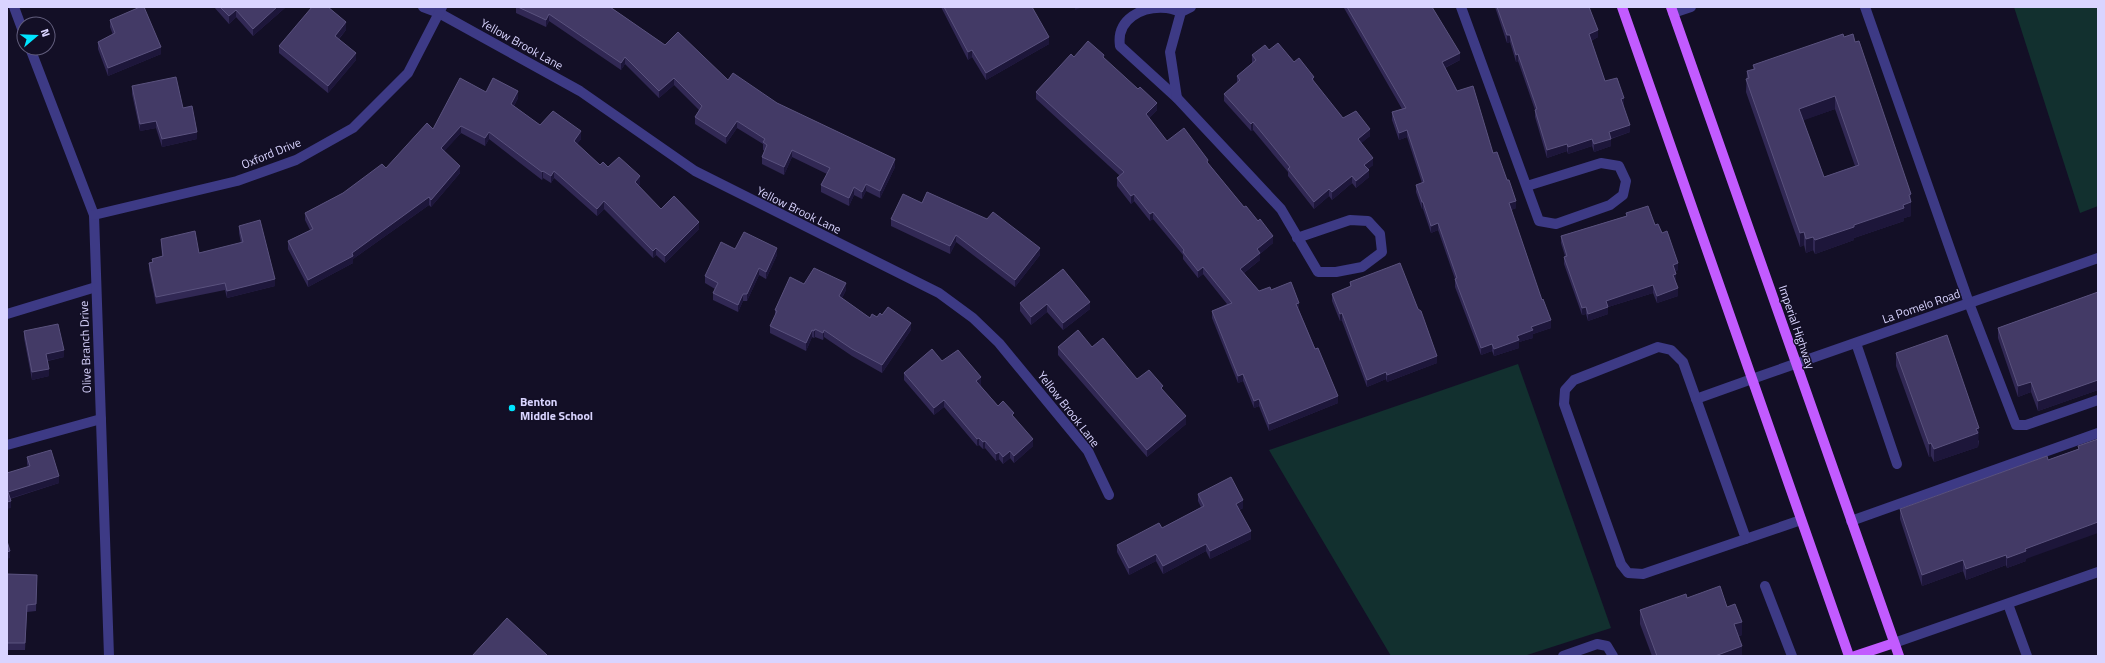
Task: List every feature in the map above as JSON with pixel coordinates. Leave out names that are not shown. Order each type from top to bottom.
[{"type":"main road","points":[[1622,7],[1849,656]]},
{"type":"main road","name":"Imperial Highway","points":[[1672,10],[1899,656]]},
{"type":"main road","points":[[1855,656],[1894,644]]},
{"type":"street","name":"Yellow Brook Lane","points":[[423,7],[440,10],[580,91],[695,171],[939,293],[973,318],[999,343],[1088,451],[1109,495]]},
{"type":"street","points":[[1190,7],[1181,12],[1167,8],[1142,10],[1125,22],[1118,34],[1120,46],[1177,98],[1281,209],[1297,238],[1318,272],[1336,272],[1362,268],[1382,252],[1380,234],[1368,221],[1350,220],[1297,238]]},
{"type":"street","points":[[1461,7],[1539,221],[1556,224],[1610,205],[1623,196],[1626,181],[1619,166],[1601,163],[1527,186]]},
{"type":"street","points":[[1672,10],[1690,7]]},
{"type":"street","points":[[1865,7],[1969,303],[2016,425],[2026,426],[2098,400]]},
{"type":"street","name":"Oxford Drive","points":[[94,215],[237,181],[296,160],[353,128],[408,73],[440,10]]},
{"type":"street","points":[[1177,98],[1170,52],[1181,12]]},
{"type":"street","name":"Olive Branch Drive","points":[[33,56],[94,215],[109,656]]},
{"type":"street","name":"La Pomelo Road","points":[[1696,399],[1752,378],[2098,258]]},
{"type":"street","points":[[7,314],[96,287]]},
{"type":"street","points":[[1856,343],[1897,464]]},
{"type":"street","points":[[1746,539],[1683,362],[1671,350],[1658,347],[1574,380],[1565,390],[1564,404],[1621,564],[1628,573],[1642,574],[1746,539],[1801,520]]},
{"type":"street","points":[[7,445],[101,419]]},
{"type":"street","points":[[1851,521],[2098,434]]},
{"type":"street","points":[[1894,644],[2098,572]]},
{"type":"street","points":[[1765,586],[1792,656]]},
{"type":"street","points":[[2008,604],[2027,656]]},
{"type":"street","points":[[1563,656],[1597,644],[1607,646],[1613,656]]},
{"type":"green space","points":[[2014,7],[2098,7],[2098,206],[2080,213]]},
{"type":"green space","points":[[1518,364],[1611,628],[1524,656],[1391,656],[1269,450]]},
{"type":"building","points":[[140,7],[144,7],[161,47],[108,68],[98,42],[115,33],[110,20]]},
{"type":"building","points":[[220,7],[277,7],[253,29],[236,10],[229,16]]},
{"type":"building","points":[[312,7],[328,7],[346,22],[335,36],[356,53],[328,86],[279,46]]},
{"type":"building","points":[[518,7],[610,7],[665,45],[678,32],[728,80],[733,73],[777,103],[895,159],[880,191],[866,184],[862,192],[854,187],[849,198],[821,185],[830,168],[792,150],[784,167],[762,157],[767,145],[763,142],[765,139],[737,121],[726,137],[695,117],[702,106],[674,78],[659,91],[625,57],[621,63],[549,14],[546,20]]},
{"type":"building","points":[[944,7],[1032,7],[1049,37],[986,73],[972,50],[968,52]]},
{"type":"building","points":[[1347,7],[1432,7],[1460,53],[1442,62],[1457,91],[1473,86],[1493,153],[1497,152],[1516,201],[1509,203],[1542,300],[1543,299],[1551,320],[1531,327],[1533,330],[1517,336],[1519,340],[1494,349],[1492,344],[1481,348],[1455,279],[1457,278],[1438,223],[1431,226],[1416,185],[1424,182],[1407,130],[1399,133],[1392,112],[1406,108]]},
{"type":"building","points":[[1497,7],[1589,7],[1598,30],[1589,34],[1605,81],[1617,78],[1624,98],[1621,99],[1630,125],[1609,132],[1611,139],[1594,144],[1592,139],[1568,147],[1567,144],[1547,150],[1535,110],[1537,109],[1518,54],[1516,55],[1510,35],[1507,35]]},
{"type":"building","points":[[1843,34],[1844,37],[1853,34],[1855,42],[1859,41],[1911,194],[1909,195],[1911,202],[1903,205],[1904,208],[1854,225],[1854,227],[1815,240],[1813,237],[1806,239],[1804,232],[1800,233],[1746,79],[1749,78],[1747,71],[1755,69],[1753,65]],"holes":[[[1835,96],[1859,165],[1824,177],[1799,109]]]},
{"type":"building","points":[[1088,41],[1138,89],[1140,87],[1157,103],[1146,114],[1167,141],[1184,128],[1208,160],[1207,162],[1244,207],[1246,206],[1258,221],[1260,219],[1273,236],[1257,249],[1260,253],[1240,269],[1259,291],[1270,287],[1271,290],[1291,282],[1299,303],[1296,304],[1315,349],[1318,348],[1338,396],[1269,424],[1259,399],[1254,401],[1243,374],[1238,376],[1212,311],[1232,303],[1203,267],[1198,271],[1183,252],[1184,250],[1153,212],[1150,214],[1134,194],[1131,196],[1117,178],[1124,172],[1036,92],[1071,54],[1074,57]]},
{"type":"building","points":[[1278,43],[1294,62],[1299,58],[1314,77],[1312,79],[1343,118],[1356,111],[1370,129],[1358,139],[1373,158],[1364,165],[1369,170],[1356,181],[1352,176],[1332,192],[1329,189],[1314,202],[1288,169],[1290,167],[1253,122],[1251,124],[1224,94],[1240,80],[1237,76],[1256,60],[1252,55],[1265,45],[1269,50]]},
{"type":"building","points":[[176,77],[183,108],[192,106],[197,132],[162,139],[156,121],[140,124],[132,86]]},
{"type":"building","points":[[460,78],[486,92],[493,78],[518,91],[511,104],[540,125],[553,111],[581,131],[574,141],[600,165],[603,162],[608,167],[619,157],[640,176],[635,182],[661,209],[674,196],[699,222],[665,256],[656,248],[653,251],[604,201],[597,209],[554,171],[551,176],[543,171],[542,172],[489,132],[485,138],[461,126],[441,148],[460,166],[431,200],[429,197],[352,253],[353,256],[308,280],[288,241],[313,229],[305,213],[343,193],[382,164],[386,168],[427,123],[433,129]]},
{"type":"building","points":[[927,192],[987,219],[993,212],[1040,248],[1015,280],[956,235],[950,246],[891,219],[903,194],[922,203]]},
{"type":"building","points":[[1648,206],[1655,225],[1658,224],[1662,233],[1667,231],[1678,263],[1673,265],[1676,274],[1673,275],[1678,288],[1657,296],[1653,285],[1606,301],[1608,307],[1588,314],[1586,307],[1582,308],[1564,257],[1567,256],[1561,236],[1627,216],[1626,213]]},
{"type":"building","points":[[260,220],[275,279],[227,291],[225,283],[156,297],[149,263],[153,262],[152,259],[163,256],[161,239],[195,231],[199,253],[243,242],[239,226]]},
{"type":"building","points":[[744,232],[777,248],[766,272],[759,268],[747,294],[743,294],[738,305],[713,293],[718,283],[705,276],[721,242],[735,249]]},
{"type":"building","points":[[1400,263],[1418,309],[1421,311],[1437,356],[1387,375],[1386,372],[1367,380],[1342,313],[1340,314],[1332,294],[1351,286],[1350,282]]},
{"type":"building","points":[[814,268],[846,283],[839,296],[870,318],[872,314],[877,317],[880,313],[882,315],[888,307],[911,323],[882,365],[852,349],[824,330],[823,333],[815,329],[814,331],[812,330],[806,343],[770,326],[777,311],[775,310],[790,277],[804,284]]},
{"type":"building","points":[[1063,269],[1090,302],[1063,323],[1047,304],[1031,317],[1020,303]]},
{"type":"building","points":[[2098,292],[2098,380],[2038,401],[2031,382],[2018,386],[1998,328]]},
{"type":"building","points":[[58,324],[64,350],[46,354],[49,369],[32,372],[24,331]]},
{"type":"building","points":[[1078,330],[1092,347],[1103,338],[1137,379],[1149,370],[1163,386],[1161,388],[1186,416],[1147,450],[1058,347]]},
{"type":"building","points":[[1947,335],[1979,428],[1976,429],[1978,433],[1934,449],[1931,443],[1929,444],[1896,353]]},
{"type":"building","points":[[932,349],[942,361],[958,350],[981,377],[976,381],[998,406],[1003,401],[1014,413],[1012,415],[1033,439],[1014,456],[1010,451],[1003,457],[999,452],[996,454],[985,441],[983,442],[979,438],[977,439],[944,400],[934,408],[904,373]]},
{"type":"building","points":[[2098,439],[2098,522],[2025,549],[2026,551],[2007,558],[2006,555],[1966,569],[1963,560],[1922,575],[1900,509],[2047,456],[2048,460],[2079,449],[2078,446]]},
{"type":"building","points":[[51,450],[59,476],[8,492],[11,501],[7,502],[7,473],[30,466],[27,457]]},
{"type":"building","points":[[1231,477],[1243,500],[1236,504],[1251,531],[1210,551],[1206,544],[1163,566],[1156,554],[1129,568],[1117,545],[1159,523],[1162,528],[1204,506],[1198,494]]},
{"type":"building","points":[[7,541],[10,551],[7,552]]},
{"type":"building","points":[[7,574],[37,575],[36,604],[27,605],[25,643],[7,643]]},
{"type":"building","points":[[1720,586],[1727,607],[1735,604],[1742,622],[1734,624],[1742,646],[1715,656],[1657,656],[1640,610],[1686,594],[1687,598]]},
{"type":"building","points":[[507,618],[548,656],[472,656]]},
{"type":"place","name":"Benton Middle School","points":[[512,408]]}]
